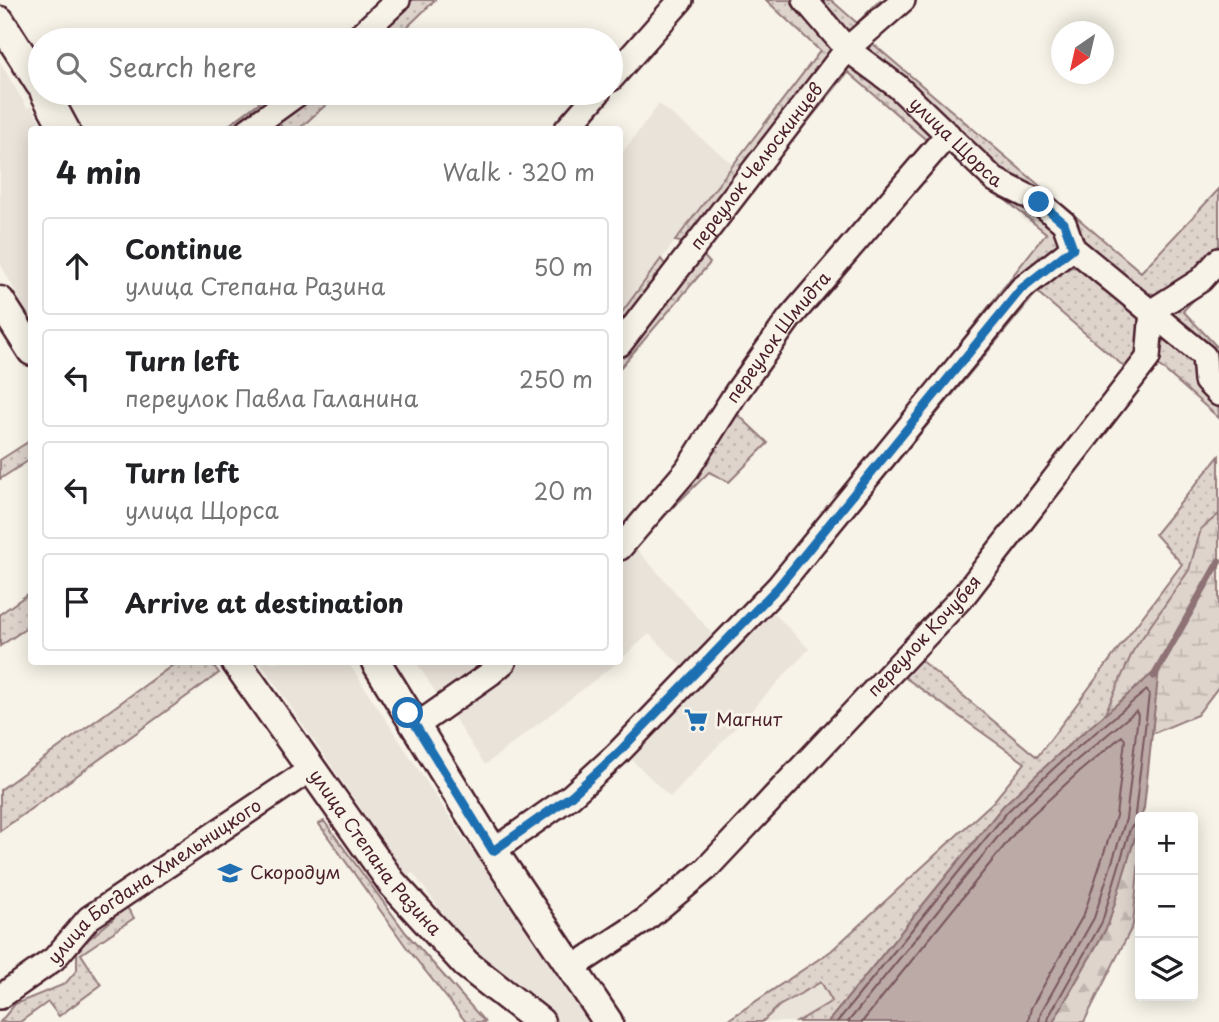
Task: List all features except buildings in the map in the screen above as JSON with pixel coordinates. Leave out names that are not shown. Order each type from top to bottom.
[{"type":"main road","points":[[0,21],[28,65]]},
{"type":"main road","points":[[51,105],[63,126]]},
{"type":"main road","points":[[3,312],[28,346]]},
{"type":"main road","name":"улица Степана Разина","points":[[238,665],[392,883],[466,964],[540,1022]]},
{"type":"main road","points":[[378,665],[493,851],[608,1022]]},
{"type":"street","points":[[368,28],[398,0]]},
{"type":"street","points":[[623,65],[681,0]]},
{"type":"street","name":"улица Щорса","points":[[805,0],[847,49],[897,86],[995,180],[1039,202],[1064,223],[1073,248],[1204,356],[1206,381],[1219,394]]},
{"type":"street","name":"переулок Челюскинцев","points":[[623,340],[847,49],[903,0]]},
{"type":"street","points":[[254,126],[282,105]]},
{"type":"street","points":[[569,126],[588,105]]},
{"type":"street","name":"переулок Шмидта","points":[[623,545],[687,470],[736,393],[789,319],[948,134]]},
{"type":"street","points":[[493,851],[571,796],[617,754],[712,656],[778,587],[1021,289],[1073,248]]},
{"type":"street","points":[[1152,311],[1201,280],[1219,260]]},
{"type":"street","name":"переулок Кочубея","points":[[572,968],[645,920],[706,869],[965,594],[1147,358],[1152,311]]},
{"type":"street","points":[[416,726],[500,665]]},
{"type":"street","name":"улица Богдана Хмельницкого","points":[[0,997],[54,960],[89,918],[311,769]]},
{"type":"shaded area","points":[[0,62],[27,108],[31,106],[42,126],[28,126],[28,314],[0,263]]},
{"type":"shaded area","points":[[659,104],[733,164],[623,310],[623,152]]},
{"type":"shaded area","points":[[634,546],[717,639],[687,671],[649,634],[623,657],[623,559]]},
{"type":"shaded area","points":[[770,609],[809,649],[670,797],[629,757]]},
{"type":"shaded area","points":[[262,665],[350,665],[464,839],[596,1022],[559,1022],[473,953],[413,873],[407,876]]},
{"type":"shaded area","points":[[418,665],[483,665],[438,696]]},
{"type":"shaded area","points":[[512,665],[614,665],[485,765],[449,710]]},
{"type":"shaded area","points":[[831,951],[856,987],[828,1022],[725,1022]]},
{"type":"green space","points":[[407,0],[435,0],[406,28],[378,28]]},
{"type":"green space","points":[[766,0],[798,0],[838,49],[686,243],[675,241],[820,51]]},
{"type":"green space","points":[[815,0],[831,0],[857,23],[880,0],[894,0],[847,40]]},
{"type":"green space","points":[[872,43],[1141,272],[1219,189],[1219,245],[1194,271],[1159,295],[1143,292],[1083,240],[1070,216],[999,175],[958,132],[864,47]]},
{"type":"green space","points":[[850,58],[939,135],[931,144],[848,72],[701,253],[710,263],[623,364],[623,350]]},
{"type":"green space","points":[[256,105],[274,105],[243,126],[227,126]]},
{"type":"green space","points":[[298,105],[326,105],[302,126],[281,126],[279,122]]},
{"type":"green space","points":[[948,142],[1059,227],[1065,246],[808,538],[1046,233],[945,151]]},
{"type":"green space","points":[[661,259],[667,267],[623,326],[623,311]]},
{"type":"green space","points":[[1072,267],[1089,269],[1131,304],[1140,322],[1139,350],[1129,371],[1037,292],[807,571],[770,609],[1027,294],[1061,271]]},
{"type":"green space","points":[[1203,290],[1183,311],[1219,349],[1219,383],[1166,310]]},
{"type":"green space","points":[[1157,325],[1189,355],[1207,378],[1213,390],[1219,418],[1154,361]]},
{"type":"green space","points":[[732,409],[768,443],[729,482],[709,472],[634,546]]},
{"type":"green space","points":[[28,442],[28,461],[0,479],[0,460]]},
{"type":"green space","points":[[1219,456],[1219,686],[1197,715],[1152,731],[1158,669],[1003,806],[828,1022],[797,1022],[832,1001],[821,982],[779,1006],[762,1022],[725,1022],[831,951],[993,802],[1025,763],[903,676],[919,659],[1037,757],[1182,564],[1155,534]]},
{"type":"green space","points":[[1219,514],[1219,686],[1197,715],[1152,734],[1158,669],[1104,716],[1133,651],[1189,570],[1201,529]]},
{"type":"green space","points":[[28,594],[28,627],[0,646],[0,614]]},
{"type":"green space","points":[[173,665],[213,665],[219,673],[0,831],[0,790]]},
{"type":"green space","points":[[324,821],[406,933],[485,1022],[466,1022],[407,948],[319,824]]},
{"type":"green space","points":[[1135,836],[1133,925],[1084,1022],[1053,1022],[1108,925]]},
{"type":"green space","points":[[124,903],[134,918],[81,954],[101,985],[59,1016],[48,1002],[20,1022],[0,1022],[15,1004],[65,984],[77,970],[77,949],[112,920]]},
{"type":"water","points":[[1159,668],[1144,808],[1143,812],[1135,812],[1135,837],[1108,925],[1053,1022],[828,1022],[1003,806]]},
{"type":"waterway","points":[[1154,676],[1219,561]]},
{"type":"place","name":"Магнит","points":[[696,720]]},
{"type":"place","name":"Скородум","points":[[230,873]]},
{"type":"route","points":[[408,713],[493,851],[571,796],[617,754],[778,587],[1021,289],[1073,248],[1064,223],[1039,202]]}]
